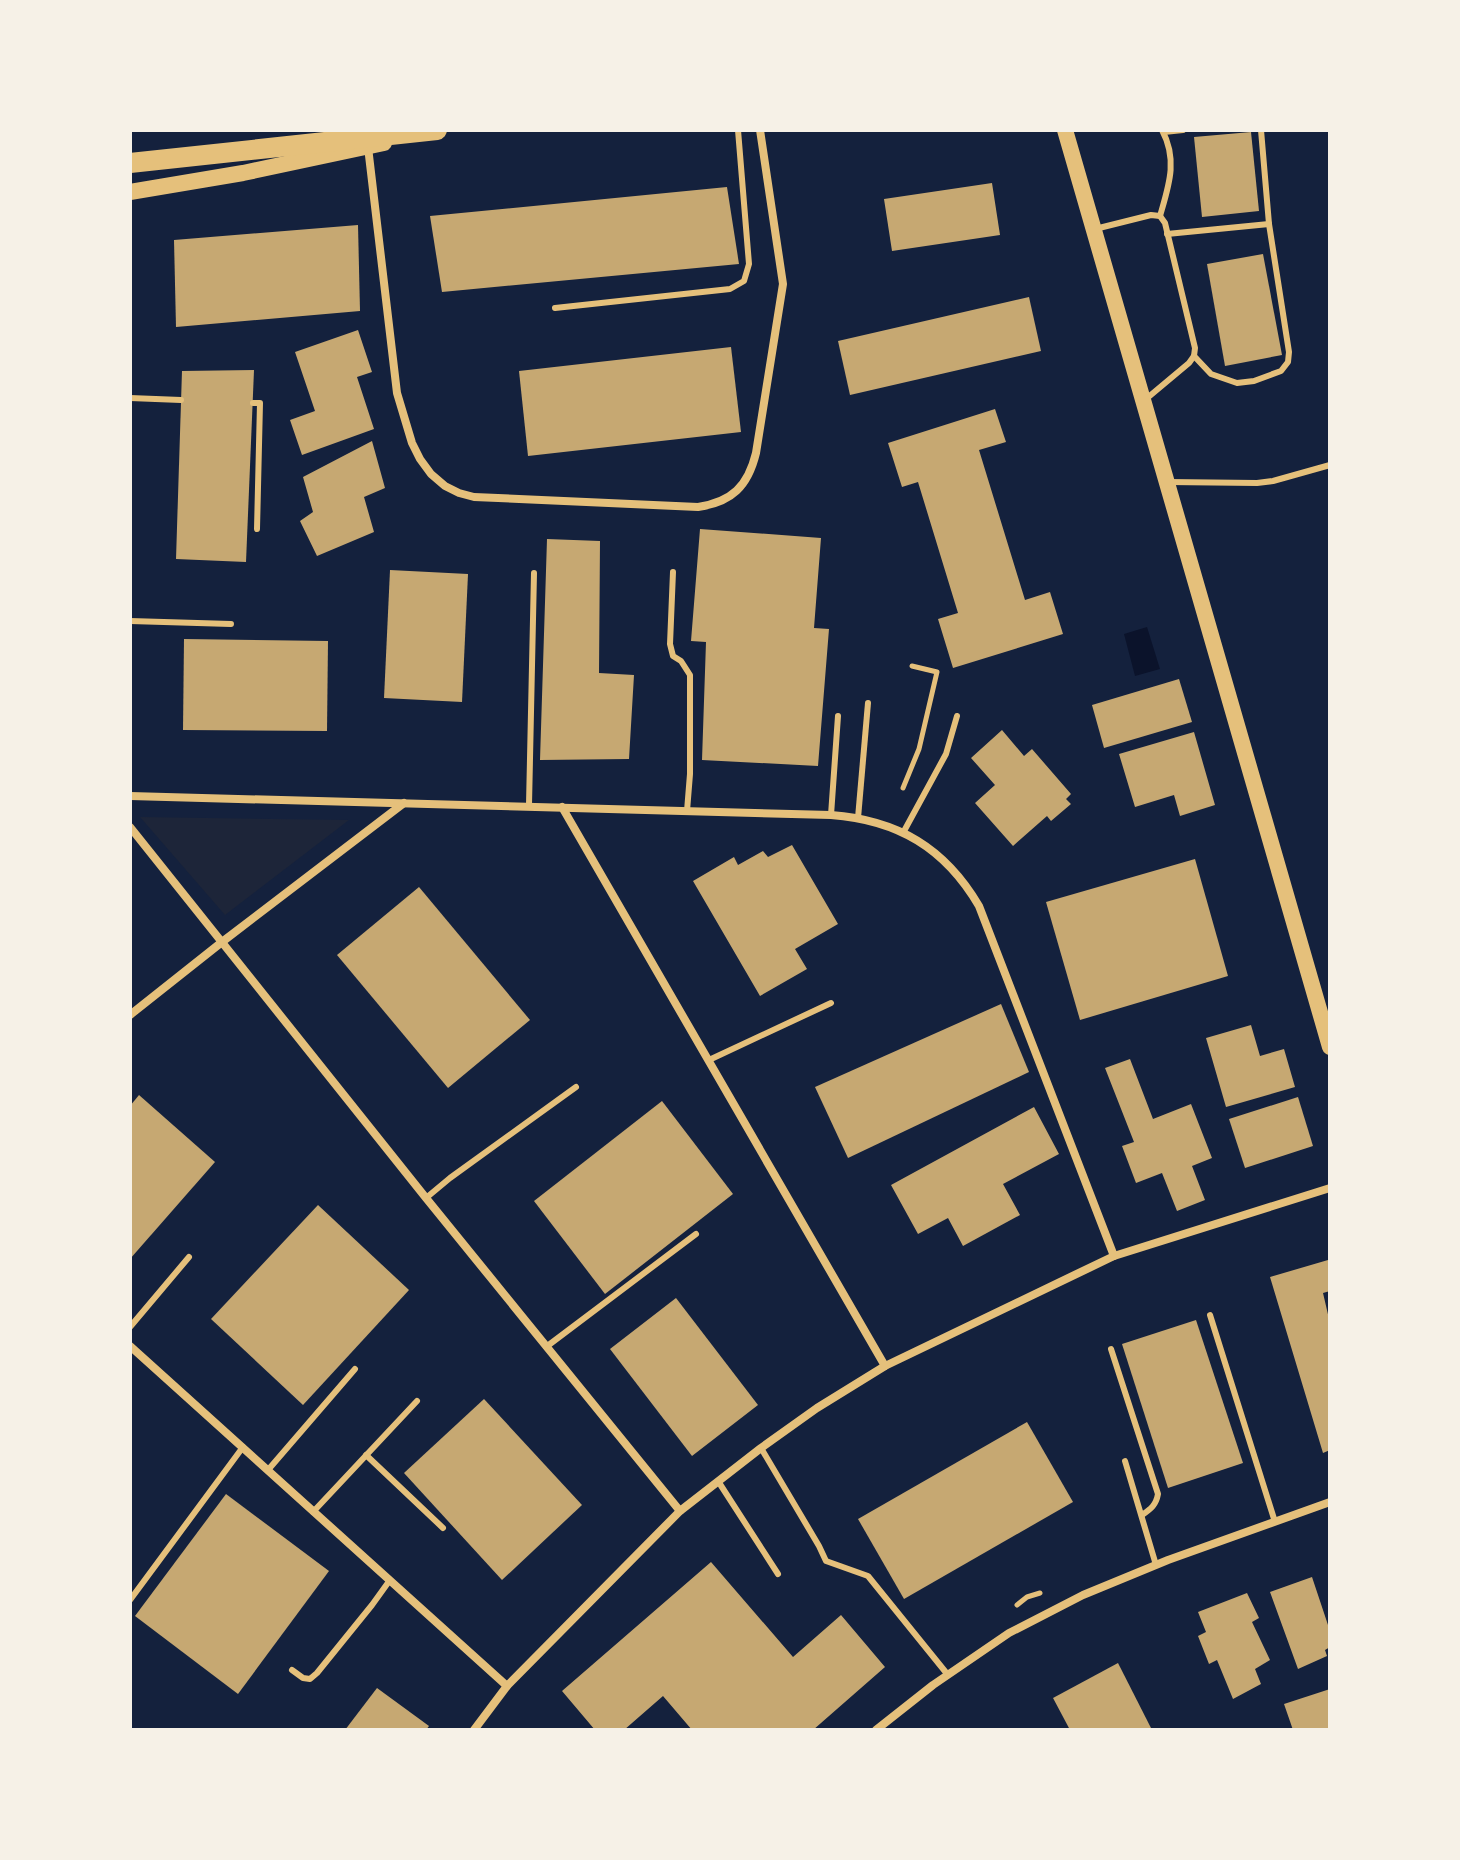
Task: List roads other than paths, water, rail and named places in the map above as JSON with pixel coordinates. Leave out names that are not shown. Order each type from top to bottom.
[{"type":"main road","points":[[130,163],[437,130]]},
{"type":"main road","points":[[130,192],[243,173],[446,130]]},
{"type":"main road","points":[[1065,130],[1330,1047]]},
{"type":"street","points":[[368,147],[397,393],[412,443],[431,474],[445,486],[474,497],[698,507],[712,505],[737,492],[752,469],[756,453],[783,284],[760,130]]},
{"type":"street","points":[[130,796],[831,815],[886,825],[939,856],[954,869],[979,906],[1114,1256]]},
{"type":"street","points":[[130,1015],[404,803]]},
{"type":"street","points":[[562,807],[885,1366]]},
{"type":"street","points":[[130,827],[680,1511]]},
{"type":"street","points":[[474,1730],[507,1686],[680,1511],[817,1408],[885,1366],[1114,1256],[1330,1188]]},
{"type":"street","points":[[130,1346],[507,1686]]},
{"type":"street","points":[[876,1730],[1009,1633],[1083,1595],[1330,1502]]},
{"type":"lane","points":[[555,308],[730,289],[744,281],[749,264],[738,130]]},
{"type":"lane","points":[[1160,216],[1171,180],[1172,161],[1163,131],[1183,130]]},
{"type":"lane","points":[[1194,356],[1211,374],[1237,383],[1254,381],[1281,371],[1288,362],[1269,224],[1261,130]]},
{"type":"lane","points":[[1094,230],[1151,215],[1160,216],[1165,223],[1195,348],[1189,363],[1143,401]]},
{"type":"lane","points":[[1167,234],[1269,224]]},
{"type":"lane","points":[[130,398],[181,400]]},
{"type":"lane","points":[[253,403],[260,403],[257,529]]},
{"type":"lane","points":[[1167,482],[1257,483],[1330,465]]},
{"type":"lane","points":[[673,572],[670,644],[673,656],[681,661],[690,675],[687,811]]},
{"type":"lane","points":[[529,805],[534,573]]},
{"type":"lane","points":[[130,621],[231,624]]},
{"type":"lane","points":[[858,818],[868,703]]},
{"type":"lane","points":[[831,815],[838,716]]},
{"type":"lane","points":[[903,833],[946,754],[957,716]]},
{"type":"lane","points":[[709,1060],[831,1003]]},
{"type":"lane","points":[[426,1198],[576,1087]]},
{"type":"lane","points":[[546,1347],[696,1234]]},
{"type":"lane","points":[[130,1327],[189,1257]]},
{"type":"lane","points":[[1210,1315],[1275,1522]]},
{"type":"lane","points":[[1111,1349],[1158,1494],[1152,1508],[1142,1515]]},
{"type":"lane","points":[[268,1470],[355,1369]]},
{"type":"lane","points":[[313,1512],[417,1401]]},
{"type":"lane","points":[[130,1600],[243,1447]]},
{"type":"lane","points":[[761,1448],[826,1561],[868,1576],[948,1675]]},
{"type":"lane","points":[[366,1455],[443,1528]]},
{"type":"lane","points":[[1125,1461],[1156,1565]]},
{"type":"lane","points":[[718,1481],[778,1574]]},
{"type":"lane","points":[[292,1670],[310,1679],[317,1673],[390,1580]]}]
